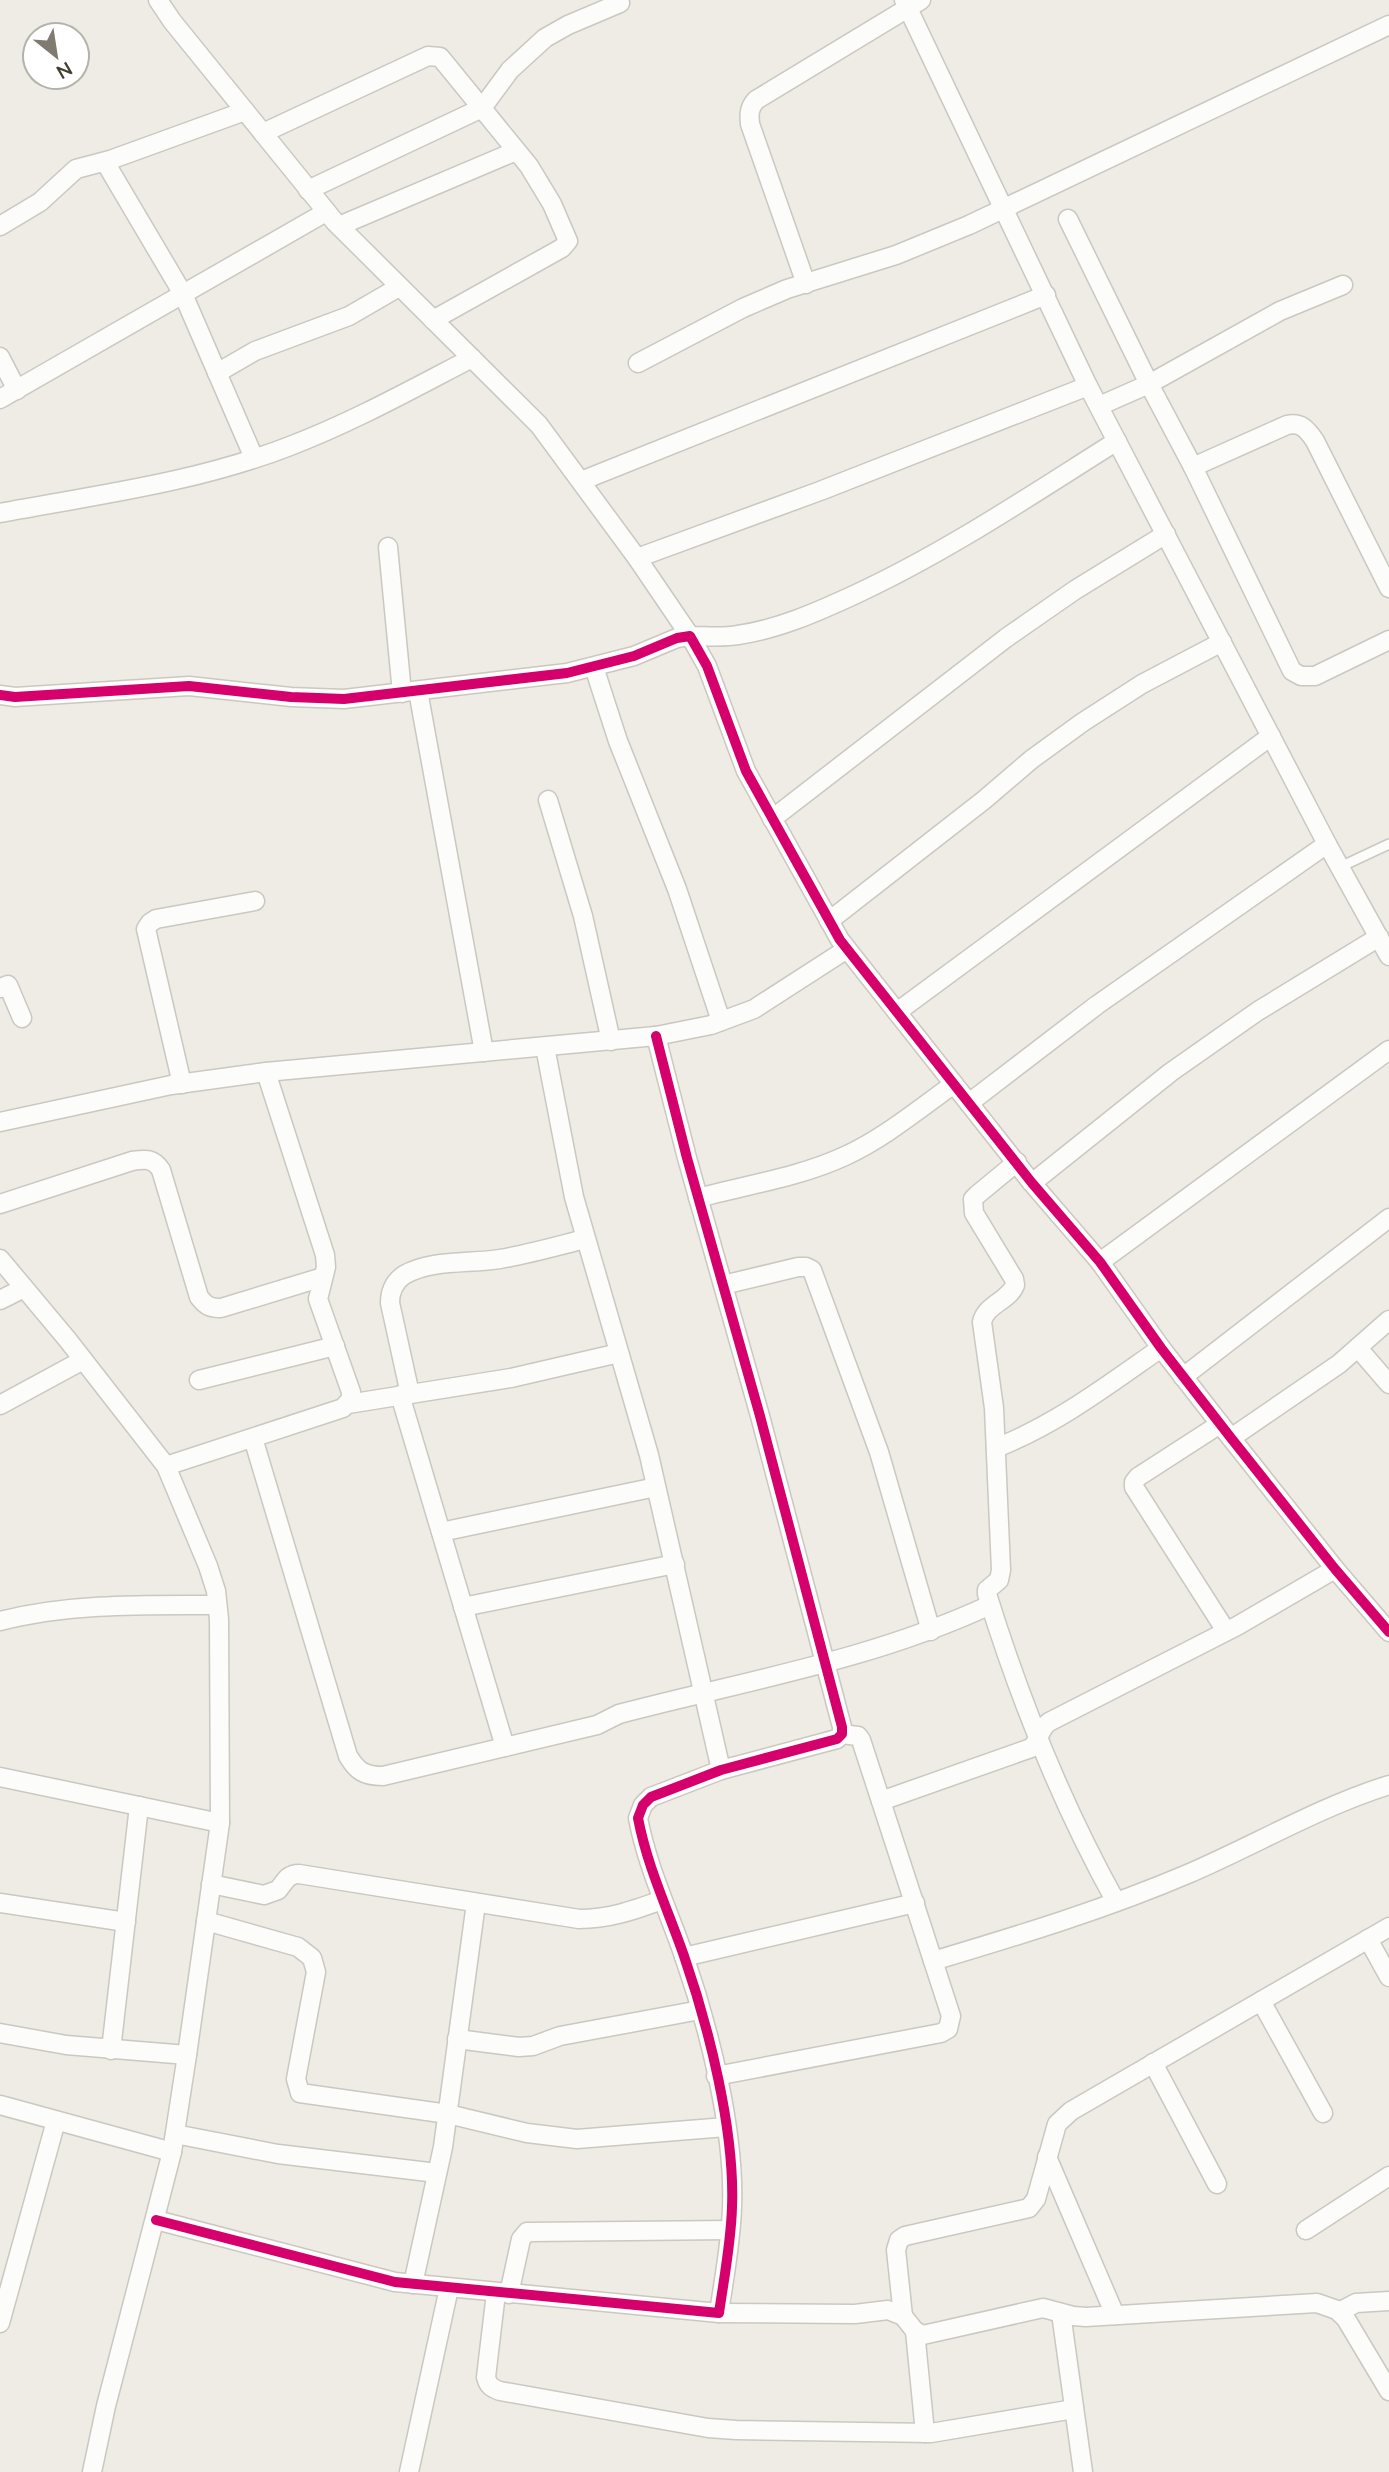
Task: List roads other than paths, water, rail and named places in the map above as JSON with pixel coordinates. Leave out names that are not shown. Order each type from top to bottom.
[{"type":"street","points":[[158,0],[338,226],[539,425],[638,558],[690,636],[707,666],[746,771],[847,949],[1032,1183],[1100,1262],[1225,1431],[1389,1632]]},
{"type":"street","points":[[806,284],[750,124],[751,105],[911,2],[1088,386],[1327,844],[1389,956]]},
{"type":"street","points":[[308,190],[482,108],[510,70],[545,38],[620,3]]},
{"type":"street","points":[[638,363],[743,308],[926,244],[1389,25]]},
{"type":"street","points":[[263,134],[428,56],[440,57],[529,166],[552,204],[568,241],[562,248],[433,320]]},
{"type":"street","points":[[0,226],[40,202],[76,169],[105,162],[245,111]]},
{"type":"street","points":[[338,226],[516,151]]},
{"type":"street","points":[[105,162],[183,293],[254,458]]},
{"type":"street","points":[[0,399],[326,212]]},
{"type":"street","points":[[1068,219],[1292,671],[1301,676],[1315,676],[1389,640]]},
{"type":"street","points":[[1099,407],[1149,384],[1280,312],[1343,285]]},
{"type":"street","points":[[217,373],[255,351],[349,316],[400,287]]},
{"type":"street","points":[[581,481],[1045,295]]},
{"type":"street","points":[[0,357],[17,390]]},
{"type":"street","points":[[0,513],[181,478],[288,447],[337,427],[472,358]]},
{"type":"street","points":[[638,558],[820,491],[1088,386]]},
{"type":"street","points":[[1193,467],[1287,425],[1302,425],[1315,441],[1389,588]]},
{"type":"street","points":[[0,695],[15,697],[189,686],[291,697],[344,699],[528,679],[594,667],[634,656],[677,638],[736,636],[799,619],[895,575],[950,545],[1117,441]]},
{"type":"street","points":[[772,819],[1006,638],[1075,590],[1166,534]]},
{"type":"street","points":[[388,547],[410,692],[484,1052]]},
{"type":"street","points":[[829,921],[1083,722],[1142,684],[1222,642]]},
{"type":"street","points":[[594,667],[618,741],[677,889],[721,1021]]},
{"type":"street","points":[[897,1012],[1271,736]]},
{"type":"street","points":[[548,800],[583,915],[611,1041]]},
{"type":"street","points":[[969,1103],[1097,1004],[1327,844]]},
{"type":"street","points":[[182,1084],[146,929],[156,919],[255,901]]},
{"type":"street","points":[[1032,1183],[1171,1072],[1258,1012],[1379,937]]},
{"type":"street","points":[[0,1122],[182,1084],[266,1072],[656,1036],[721,1021],[754,1009],[847,949]]},
{"type":"street","points":[[0,988],[8,985],[22,1018]]},
{"type":"street","points":[[656,1036],[842,1727],[837,1739],[722,1770],[651,1797],[643,1805],[638,1818],[662,1900],[684,1957],[700,2010],[726,2127],[732,2177],[730,2230],[719,2313]]},
{"type":"street","points":[[545,1047],[574,1197],[656,1487],[722,1770]]},
{"type":"street","points":[[1100,1262],[1389,1050]]},
{"type":"street","points":[[166,1466],[344,1408],[348,1404],[351,1392],[318,1299],[326,1267],[325,1255],[266,1072]]},
{"type":"street","points":[[698,1198],[843,1157],[874,1140],[954,1084]]},
{"type":"street","points":[[0,1204],[132,1161],[147,1159],[156,1162],[162,1170],[198,1297],[205,1305],[221,1308],[323,1277]]},
{"type":"street","points":[[1017,1162],[977,1195],[972,1206],[1015,1285],[1010,1294],[984,1315],[982,1322],[994,1408],[1001,1575],[987,1590],[990,1605],[1068,1811],[1116,1902]]},
{"type":"street","points":[[1183,1377],[1389,1218]]},
{"type":"street","points":[[505,1747],[441,1532],[405,1395],[390,1292],[397,1280],[406,1274],[442,1264],[501,1259],[585,1239]]},
{"type":"street","points":[[0,1259],[166,1466],[208,1566],[218,1605],[219,1823],[187,2055],[172,2152],[106,2406],[92,2472]]},
{"type":"street","points":[[723,1285],[798,1267],[812,1270],[878,1452],[930,1631]]},
{"type":"street","points":[[0,1300],[24,1288]]},
{"type":"street","points":[[1226,1631],[1133,1482],[1339,1364],[1389,1320]]},
{"type":"street","points":[[200,1380],[335,1346]]},
{"type":"street","points":[[996,1448],[1059,1418],[1161,1348]]},
{"type":"street","points":[[1358,1348],[1389,1384]]},
{"type":"street","points":[[348,1404],[511,1378],[619,1353]]},
{"type":"street","points":[[0,1405],[83,1360]]},
{"type":"street","points":[[253,1438],[348,1756],[356,1770],[368,1776],[383,1776],[597,1726],[619,1714],[825,1664],[930,1631],[990,1605]]},
{"type":"street","points":[[441,1532],[656,1487]]},
{"type":"street","points":[[463,1606],[675,1564]]},
{"type":"street","points":[[881,1801],[1031,1748],[1044,1726],[1049,1723],[1279,1603],[1335,1569]]},
{"type":"street","points":[[0,1621],[58,1609],[218,1605]]},
{"type":"street","points":[[716,2076],[948,2029],[951,2016],[861,1740],[858,1735],[841,1734]]},
{"type":"street","points":[[0,1777],[219,1823]]},
{"type":"street","points":[[933,1961],[1037,1930],[1116,1902],[1191,1872],[1322,1810],[1389,1785]]},
{"type":"street","points":[[111,2050],[139,1806]]},
{"type":"street","points":[[211,1884],[264,1895],[278,1890],[292,1874],[299,1874],[559,1917],[602,1919],[622,1915],[662,1900]]},
{"type":"street","points":[[0,1903],[125,1922]]},
{"type":"street","points":[[413,2284],[447,2114],[476,1903]]},
{"type":"street","points":[[684,1957],[915,1903]]},
{"type":"street","points":[[206,1922],[298,1947],[312,1958],[316,1972],[296,2079],[300,2093],[447,2114],[527,2133],[577,2139],[726,2127]]},
{"type":"street","points":[[903,2316],[896,2250],[899,2240],[905,2236],[1029,2208],[1036,2199],[1057,2124],[1063,2117],[1389,1927]]},
{"type":"street","points":[[1368,1939],[1389,1977]]},
{"type":"street","points":[[1261,2001],[1323,2113]]},
{"type":"street","points":[[457,2039],[519,2047],[533,2046],[560,2036],[700,2010]]},
{"type":"street","points":[[0,2033],[111,2050],[187,2055]]},
{"type":"street","points":[[1153,2063],[1217,2184]]},
{"type":"street","points":[[0,2105],[172,2152]]},
{"type":"street","points":[[0,2323],[56,2121]]},
{"type":"street","points":[[175,2134],[278,2154],[437,2173]]},
{"type":"street","points":[[1047,2157],[1115,2315]]},
{"type":"street","points":[[1306,2230],[1389,2176]]},
{"type":"street","points":[[156,2220],[395,2282],[719,2313],[843,2315],[888,2310],[903,2316],[915,2331],[923,2335],[1043,2308],[1073,2316],[1328,2305],[1346,2319],[1389,2391]]},
{"type":"street","points":[[730,2230],[527,2232],[521,2239],[503,2293],[487,2383],[500,2391],[708,2428],[925,2434],[1074,2409]]},
{"type":"street","points":[[409,2472],[449,2288]]},
{"type":"street","points":[[1339,2312],[1356,2303],[1389,2301]]},
{"type":"street","points":[[1061,2313],[1083,2472]]},
{"type":"street","points":[[915,2331],[925,2434]]},
{"type":"lane","points":[[1340,867],[1389,844]]}]
